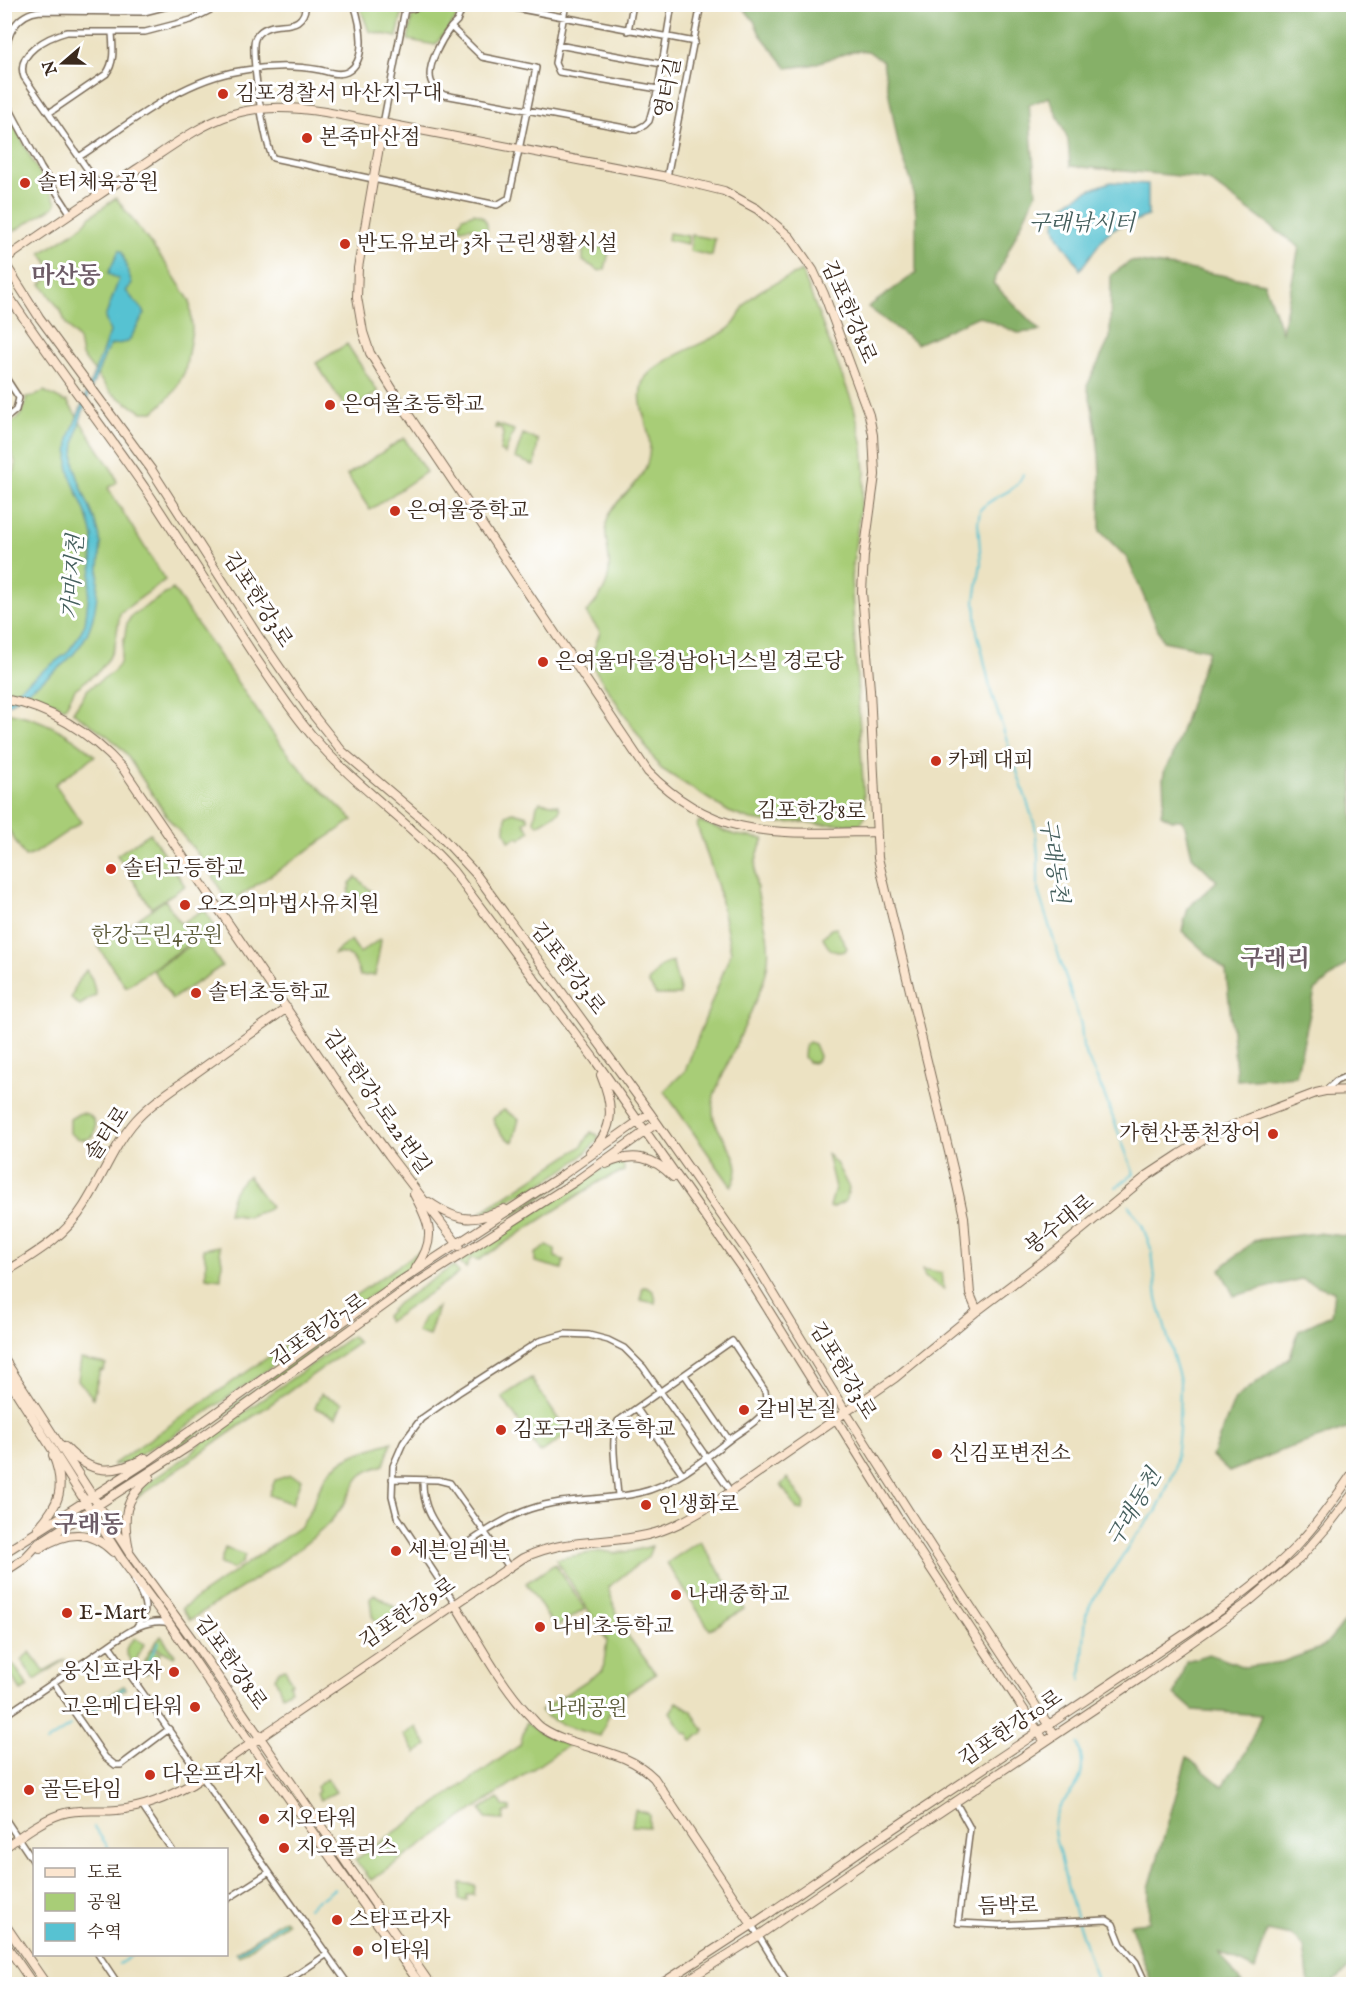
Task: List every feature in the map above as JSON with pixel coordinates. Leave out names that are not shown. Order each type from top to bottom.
[{"type":"street","points":[[4,56],[10,32],[15,24],[36,11],[65,8],[144,12],[176,4]]},
{"type":"street","points":[[103,192],[24,77],[22,67],[25,57],[55,36],[67,33],[145,32],[163,29],[191,20],[222,4]]},
{"type":"street","points":[[306,4],[303,15],[295,23],[272,27],[259,33],[254,44],[255,69],[269,152],[273,158],[497,205],[509,198],[536,68],[482,57],[451,27]]},
{"type":"street","points":[[79,157],[186,89],[221,75],[255,69],[295,67],[339,74],[346,72],[357,62],[361,38],[361,27],[354,4]]},
{"type":"street","points":[[395,4],[412,10],[422,4]]},
{"type":"street","points":[[464,4],[457,21],[438,44],[430,77],[431,83],[444,95],[636,130],[649,121],[658,89],[672,4]]},
{"type":"street","points":[[494,4],[512,6],[563,19],[695,42]]},
{"type":"street","points":[[566,4],[555,66],[559,72],[658,89]]},
{"type":"street","points":[[628,31],[633,4]]},
{"type":"street","name":"영터길","points":[[667,177],[701,4]]},
{"type":"street","points":[[383,124],[405,9]]},
{"type":"street","points":[[49,113],[106,74],[112,64],[112,33]]},
{"type":"street","points":[[558,45],[662,64]]},
{"type":"street","points":[[4,98],[40,168],[70,213]]},
{"type":"street","name":"김포한강8로","points":[[4,261],[70,213],[199,129],[234,114],[262,108],[301,108],[667,177],[724,191],[757,209],[790,237],[813,270],[820,286],[865,403],[873,435],[874,465],[862,574],[878,858],[964,1217],[970,1294],[977,1311]]},
{"type":"street","name":"김포한강8로","points":[[383,124],[357,284],[358,313],[370,353],[404,408],[648,772],[688,806],[733,825],[766,832],[877,832]]},
{"type":"street","name":"김포한강3로","points":[[4,261],[39,317],[151,470],[258,636],[310,711],[342,750],[434,829],[461,856],[650,1113],[755,1263],[932,1548],[1055,1735]]},
{"type":"street","points":[[4,289],[24,318]]},
{"type":"street","points":[[4,298],[24,318]]},
{"type":"street","name":"김포한강3로","points":[[24,318],[148,493],[272,681],[314,739],[338,764],[429,844],[447,864],[595,1060],[746,1274],[897,1517],[1045,1742]]},
{"type":"street","points":[[4,375],[19,398],[16,410],[4,420]]},
{"type":"street","points":[[4,455],[4,469]]},
{"type":"street","name":"김포한강7로22번길","points":[[4,699],[30,705],[79,729],[97,742],[124,770],[344,1093],[464,1252]]},
{"type":"street","name":"솔터로","points":[[4,1273],[48,1245],[71,1224],[84,1206],[119,1143],[137,1119],[169,1092],[287,1008]]},
{"type":"street","points":[[564,1174],[594,1149],[609,1125],[610,1100],[595,1060]]},
{"type":"street","name":"봉수대로","points":[[1325,1090],[1336,1081],[1353,1073]]},
{"type":"street","points":[[1352,1089],[1353,1078]]},
{"type":"street","name":"봉수대로","points":[[835,1419],[895,1378],[977,1311],[1024,1277],[1148,1175],[1192,1146],[1245,1120],[1325,1090],[1352,1089]]},
{"type":"street","name":"김포한강7로","points":[[4,1572],[24,1559],[39,1543],[188,1447],[404,1291],[576,1181],[642,1127],[650,1113]]},
{"type":"street","name":"김포한강7로","points":[[4,1553],[148,1461],[457,1243],[642,1127],[657,1124]]},
{"type":"street","points":[[576,1181],[612,1161],[626,1157],[640,1157],[664,1168],[692,1196]]},
{"type":"street","points":[[400,1169],[423,1210],[429,1227],[428,1248],[412,1273]]},
{"type":"street","points":[[422,1197],[454,1216],[473,1220],[525,1200]]},
{"type":"street","points":[[731,1492],[634,1356],[609,1340],[577,1334],[544,1338],[422,1419],[403,1443],[393,1466],[392,1479],[392,1496],[397,1516],[519,1705],[540,1727],[555,1735],[622,1756],[654,1778],[752,1925],[788,1984]]},
{"type":"street","points":[[423,1480],[424,1503],[455,1552],[519,1513],[548,1504],[618,1496],[653,1489],[708,1457],[761,1415],[767,1407],[765,1391],[732,1341],[618,1421],[615,1429],[618,1496]]},
{"type":"street","name":"김포한강8로","points":[[4,1359],[94,1508],[121,1558],[169,1623],[420,1984]]},
{"type":"street","name":"김포한강8로","points":[[4,1373],[47,1432]]},
{"type":"street","points":[[685,1376],[729,1440]]},
{"type":"street","points":[[637,1409],[682,1473]]},
{"type":"street","name":"김포한강9로","points":[[4,1848],[47,1820],[63,1814],[80,1809],[118,1810],[142,1806],[175,1793],[203,1777],[509,1568],[534,1554],[563,1544],[630,1538],[661,1531],[692,1517],[835,1419]]},
{"type":"street","points":[[47,1432],[84,1464],[107,1470],[131,1465],[165,1447]]},
{"type":"street","points":[[22,1542],[51,1513],[59,1497],[60,1479],[47,1432]]},
{"type":"street","points":[[130,1554],[125,1516],[133,1495],[149,1478],[188,1447]]},
{"type":"street","name":"김포한강10로","points":[[661,1984],[1221,1610],[1263,1577],[1299,1543],[1334,1501],[1353,1471]]},
{"type":"street","points":[[392,1479],[450,1483],[509,1568]]},
{"type":"street","name":"김포한강10로","points":[[681,1984],[758,1936],[1142,1677],[1246,1604],[1273,1583],[1314,1543],[1353,1492]]},
{"type":"street","name":"김포한강8로","points":[[94,1508],[192,1639],[430,1984]]},
{"type":"street","points":[[24,1559],[48,1544],[71,1535],[83,1534],[105,1544],[121,1558]]},
{"type":"street","points":[[131,1573],[146,1605],[143,1618],[136,1627]]},
{"type":"street","points":[[4,1716],[136,1627],[158,1620],[169,1623]]},
{"type":"street","points":[[109,1645],[348,1984]]},
{"type":"street","points":[[54,1683],[105,1757],[115,1766],[121,1765],[169,1729]]},
{"type":"street","name":"듬박로","points":[[955,1802],[970,1828],[958,1923],[999,1925],[1111,1921],[1121,1944],[1136,1962],[1146,1984]]},
{"type":"street","points":[[142,1806],[171,1848]]},
{"type":"street","points":[[4,1817],[33,1860]]},
{"type":"street","points":[[228,1899],[268,1873]]},
{"type":"street","points":[[4,1923],[46,1984]]},
{"type":"street","points":[[4,1942],[33,1984]]},
{"type":"street","points":[[283,1984],[326,1955]]},
{"type":"street","points":[[99,1956],[118,1984]]},
{"type":"green space","points":[[459,4],[461,13],[435,45],[408,40],[412,17],[427,12],[434,5]]},
{"type":"green space","points":[[359,5],[391,5],[402,14],[397,37],[369,31]]},
{"type":"green space","points":[[741,5],[1353,5],[1353,958],[1315,991],[1296,1076],[1237,1080],[1226,971],[1182,931],[1188,908],[1217,881],[1192,856],[1185,825],[1181,820],[1172,820],[1161,814],[1164,800],[1163,778],[1165,769],[1172,758],[1208,650],[1163,641],[1127,558],[1100,531],[1099,458],[1092,404],[1087,386],[1110,338],[1111,275],[1131,261],[1264,283],[1282,332],[1299,247],[1209,181],[1190,177],[1070,166],[1068,140],[1049,97],[1029,105],[1036,193],[993,283],[1040,331],[1018,333],[979,316],[917,344],[868,307],[916,273],[916,214],[912,184],[898,143],[883,62],[868,51],[853,51],[811,65],[787,68]]},
{"type":"green space","name":"솔터체육공원","points":[[4,105],[56,202],[54,207],[9,234],[4,234]]},
{"type":"green space","points":[[116,198],[166,264],[190,301],[192,330],[185,371],[174,392],[154,412],[142,412],[111,393],[82,356],[79,340],[41,284],[55,273],[41,253],[79,229],[91,216]]},
{"type":"green space","points":[[474,213],[482,216],[486,222],[487,229],[484,237],[475,228],[458,227],[463,217]]},
{"type":"green space","points":[[669,233],[688,236],[688,244],[668,240]]},
{"type":"green space","points":[[692,235],[715,239],[712,256],[690,251]]},
{"type":"green space","points":[[591,245],[608,249],[605,269],[600,271],[583,261],[583,251]]},
{"type":"green space","points":[[802,271],[854,407],[863,446],[865,473],[851,577],[865,817],[860,824],[773,823],[751,820],[729,812],[660,768],[590,659],[600,632],[586,613],[598,599],[608,578],[606,525],[608,517],[641,476],[649,456],[649,434],[640,395],[646,376],[677,355],[728,329],[755,294]]},
{"type":"green space","points":[[347,344],[378,392],[348,412],[316,363]]},
{"type":"green space","points":[[44,391],[67,401],[114,473],[117,482],[108,488],[165,580],[120,613],[115,645],[109,658],[99,671],[75,689],[65,708],[40,696],[5,689],[4,482],[11,476],[16,465],[5,439],[4,429],[22,412],[26,397],[35,396]]},
{"type":"green space","points":[[496,424],[514,430],[505,454],[500,451],[503,434],[501,428],[495,428]]},
{"type":"green space","points":[[523,434],[538,440],[535,466],[515,458]]},
{"type":"green space","points":[[404,438],[426,472],[370,510],[347,475]]},
{"type":"green space","points":[[173,589],[278,741],[307,776],[353,820],[228,904],[207,865],[168,818],[124,751],[109,737],[73,712],[88,689],[114,671],[120,663],[127,623],[132,615]]},
{"type":"green space","points":[[5,712],[18,714],[53,727],[65,733],[95,756],[55,784],[81,822],[34,854],[25,857],[5,824]]},
{"type":"green space","points":[[540,802],[558,805],[560,809],[559,812],[538,825],[534,821],[537,805]]},
{"type":"green space","points":[[513,812],[527,816],[529,819],[524,823],[530,831],[520,839],[518,837],[509,841],[505,831],[506,815]]},
{"type":"green space","points":[[699,821],[735,835],[764,839],[757,854],[755,869],[768,945],[767,968],[761,988],[713,1101],[714,1119],[732,1152],[737,1168],[736,1177],[731,1186],[664,1091],[685,1071],[731,952],[718,887],[697,825]]},
{"type":"green space","points":[[150,833],[185,886],[151,908],[117,855]]},
{"type":"green space","points":[[356,877],[372,892],[350,902],[348,899],[350,883]]},
{"type":"green space","name":"한강근린4공원","points":[[165,900],[181,924],[204,909],[215,926],[126,987],[98,947]]},
{"type":"green space","points":[[836,928],[847,948],[845,951],[831,950],[823,937],[831,929]]},
{"type":"green space","points":[[203,937],[222,966],[172,999],[153,970]]},
{"type":"green space","points":[[380,939],[375,975],[360,976],[352,958],[344,954],[333,954],[351,940],[360,953]]},
{"type":"green space","points":[[673,961],[680,995],[656,995],[648,982],[661,966]]},
{"type":"green space","points":[[86,970],[92,979],[96,995],[80,1005],[71,999],[76,984]]},
{"type":"green space","points":[[809,1042],[814,1044],[819,1056],[818,1060],[813,1063],[808,1062],[804,1057],[805,1046]]},
{"type":"green space","points":[[504,1110],[519,1119],[513,1142],[500,1132],[493,1118]]},
{"type":"green space","points":[[80,1113],[89,1115],[95,1123],[94,1135],[88,1139],[79,1139],[70,1133],[70,1119]]},
{"type":"green space","points":[[591,1132],[599,1136],[595,1143],[570,1166],[531,1190],[478,1214],[582,1146]]},
{"type":"green space","points":[[827,1154],[836,1163],[849,1188],[846,1201],[832,1208],[830,1207],[835,1188]]},
{"type":"green space","points":[[623,1161],[624,1171],[600,1181],[479,1260],[471,1258],[466,1268],[458,1262],[598,1171]]},
{"type":"green space","points":[[573,1174],[574,1176],[514,1215],[514,1212]]},
{"type":"green space","points":[[248,1176],[271,1207],[248,1217],[228,1214],[234,1192]]},
{"type":"green space","points":[[1317,1233],[1353,1237],[1353,1427],[1286,1449],[1229,1472],[1212,1456],[1235,1399],[1290,1357],[1299,1330],[1331,1315],[1334,1292],[1301,1279],[1234,1296],[1220,1269],[1255,1240]]},
{"type":"green space","points":[[219,1246],[222,1262],[221,1279],[206,1277],[203,1249]]},
{"type":"green space","points":[[547,1246],[555,1249],[555,1257],[564,1260],[562,1269],[535,1262],[535,1254]]},
{"type":"green space","points":[[420,1251],[414,1266],[346,1313],[341,1305]]},
{"type":"green space","points":[[453,1266],[459,1273],[388,1322],[385,1317],[398,1303]]},
{"type":"green space","points":[[922,1269],[942,1273],[944,1289],[925,1277]]},
{"type":"green space","points":[[643,1287],[653,1292],[655,1303],[640,1300]]},
{"type":"green space","points":[[438,1307],[429,1336],[417,1332],[423,1318]]},
{"type":"green space","points":[[343,1327],[345,1329],[167,1454],[168,1451]]},
{"type":"green space","points":[[309,1329],[313,1335],[301,1346],[167,1440],[154,1445],[133,1460],[112,1465]]},
{"type":"green space","points":[[352,1336],[358,1343],[135,1499],[145,1485],[189,1455],[202,1442]]},
{"type":"green space","points":[[81,1359],[106,1364],[103,1371],[100,1370],[93,1398],[78,1380]]},
{"type":"green space","points":[[531,1378],[568,1434],[540,1453],[502,1397]]},
{"type":"green space","points":[[321,1394],[342,1403],[336,1417],[315,1408]]},
{"type":"green space","points":[[392,1442],[384,1465],[368,1471],[359,1478],[344,1505],[323,1529],[275,1566],[190,1620],[182,1608],[301,1526],[324,1480],[336,1465],[354,1455]]},
{"type":"green space","points":[[290,1475],[301,1479],[292,1504],[269,1495],[275,1480]]},
{"type":"green space","points":[[787,1478],[804,1502],[803,1510],[797,1509],[781,1485]]},
{"type":"green space","points":[[700,1541],[744,1609],[710,1630],[667,1563]]},
{"type":"green space","name":"나래공원","points":[[652,1546],[648,1557],[608,1587],[620,1625],[656,1674],[615,1701],[600,1736],[568,1727],[546,1716],[540,1711],[603,1670],[607,1640],[556,1559],[602,1551],[615,1553],[632,1551]]},
{"type":"green space","points":[[225,1548],[245,1555],[242,1563],[233,1569],[220,1564]]},
{"type":"green space","points":[[555,1564],[585,1609],[555,1628],[526,1583]]},
{"type":"green space","points":[[374,1594],[399,1610],[395,1616],[384,1623],[377,1623],[372,1616],[370,1599]]},
{"type":"green space","points":[[1353,1612],[1353,1964],[1332,1984],[1309,1984],[1304,1947],[1292,1936],[1267,1931],[1255,1970],[1219,1952],[1242,1984],[1152,1984],[1130,1924],[1149,1922],[1149,1888],[1187,1757],[1222,1786],[1246,1752],[1261,1715],[1193,1710],[1175,1694],[1186,1661],[1209,1654],[1245,1667],[1282,1662],[1323,1647]]},
{"type":"green space","points":[[161,1636],[175,1655],[174,1657],[153,1646]]},
{"type":"green space","points":[[135,1638],[144,1644],[134,1665],[126,1649]]},
{"type":"green space","points":[[151,1648],[161,1653],[146,1674],[140,1671]]},
{"type":"green space","points":[[30,1652],[44,1671],[66,1659],[35,1680],[21,1660]]},
{"type":"green space","points":[[5,1660],[15,1666],[28,1687],[21,1691],[5,1666]]},
{"type":"green space","points":[[285,1669],[292,1683],[289,1684],[291,1690],[282,1695],[275,1678],[279,1670]]},
{"type":"green space","points":[[123,1686],[125,1689],[91,1713],[90,1709]]},
{"type":"green space","points":[[677,1702],[692,1711],[704,1729],[703,1734],[693,1741],[689,1734],[684,1733],[670,1712]]},
{"type":"green space","points":[[526,1723],[544,1735],[568,1745],[371,1880],[355,1860],[520,1745]]},
{"type":"green space","points":[[416,1727],[427,1745],[416,1753],[404,1735]]},
{"type":"green space","points":[[327,1779],[336,1792],[320,1800],[316,1794],[319,1791],[316,1787]]},
{"type":"green space","points":[[498,1798],[504,1807],[510,1808],[510,1812],[504,1813],[503,1820],[486,1819],[481,1809]]},
{"type":"green space","points":[[635,1810],[649,1815],[649,1827],[632,1826]]},
{"type":"green space","points":[[461,1883],[475,1885],[474,1895],[467,1895],[467,1901],[459,1900]]},
{"type":"green space","points":[[284,1919],[287,1923],[239,1956],[238,1954],[284,1922],[236,1952]]},
{"type":"water","name":"구래낚시터","points":[[1111,182],[1148,184],[1148,216],[1113,229],[1104,237],[1080,270],[1058,235],[1055,221],[1059,212],[1073,198]]},
{"type":"water","points":[[119,250],[122,252],[132,284],[126,291],[145,313],[128,342],[111,345],[106,352],[84,409],[74,454],[75,467],[97,525],[101,545],[94,615],[85,638],[67,661],[5,707],[5,699],[67,653],[85,624],[92,567],[93,536],[71,478],[68,465],[69,438],[110,332],[105,318],[119,279],[108,274]]},
{"type":"waterway","name":"구래동천","points":[[1023,474],[1016,486],[980,510],[978,523],[981,563],[975,600],[977,632],[991,692],[1035,826],[1038,891],[1081,1025],[1083,1048],[1104,1094],[1134,1174],[1116,1187]]},
{"type":"waterway","name":"구래동천","points":[[1081,1680],[1086,1615],[1091,1603],[1137,1534],[1156,1512],[1175,1469],[1180,1381],[1157,1299],[1152,1251],[1142,1225],[1129,1206]]},
{"type":"waterway","points":[[155,1648],[159,1642]]},
{"type":"waterway","points":[[145,1669],[154,1650]]},
{"type":"waterway","points":[[105,1701],[124,1688]]},
{"type":"waterway","points":[[92,1711],[103,1703]]},
{"type":"waterway","points":[[46,1742],[70,1726]]},
{"type":"waterway","name":"구래동천","points":[[1078,1744],[1082,1760],[1081,1773],[1078,1783],[1055,1816],[1054,1832],[1073,1907],[1098,1984]]},
{"type":"waterway","points":[[94,1827],[106,1844]]},
{"type":"waterway","points":[[322,1898],[334,1889]]},
{"type":"waterway","points":[[308,1908],[319,1899]]},
{"type":"waterway","points":[[238,1953],[284,1922]]},
{"type":"waterway","points":[[119,1964],[130,1957]]},
{"type":"waterway","points":[[91,1984],[97,1980]]},
{"type":"place","name":"김포경찰서 마산지구대","points":[[223,94]]},
{"type":"place","name":"본죽마산점","points":[[307,138]]},
{"type":"place","name":"솔터체육공원","points":[[25,183]]},
{"type":"place","name":"반도유보라 3차 근린생활시설","points":[[345,244]]},
{"type":"place","name":"은여울초등학교","points":[[330,405]]},
{"type":"place","name":"은여울중학교","points":[[395,511]]},
{"type":"place","name":"은여울마을경남아너스빌 경로당","points":[[543,662]]},
{"type":"place","name":"카페 대피","points":[[936,761]]},
{"type":"place","name":"솔터고등학교","points":[[111,869]]},
{"type":"place","name":"오즈의마법사유치원","points":[[185,905]]},
{"type":"place","name":"솔터초등학교","points":[[196,993]]},
{"type":"place","name":"가현산풍천장어","points":[[1273,1134]]},
{"type":"place","name":"갈비본질","points":[[744,1410]]},
{"type":"place","name":"김포구래초등학교","points":[[501,1430]]},
{"type":"place","name":"신김포변전소","points":[[937,1454]]},
{"type":"place","name":"인생화로","points":[[646,1505]]},
{"type":"place","name":"세븐일레븐","points":[[396,1551]]},
{"type":"place","name":"나래중학교","points":[[676,1595]]},
{"type":"place","name":"E-Mart","points":[[67,1613]]},
{"type":"place","name":"나비초등학교","points":[[540,1627]]},
{"type":"place","name":"웅신프라자","points":[[174,1672]]},
{"type":"place","name":"고은메디타워","points":[[195,1707]]},
{"type":"place","name":"다온프라자","points":[[150,1775]]},
{"type":"place","name":"골든타임","points":[[29,1790]]},
{"type":"place","name":"지오타워","points":[[264,1819]]},
{"type":"place","name":"지오플러스","points":[[284,1848]]},
{"type":"place","name":"스타프라자","points":[[337,1920]]},
{"type":"place","name":"이타워","points":[[358,1951]]},
{"type":"district","name":"마산동","points":[[66,276]]},
{"type":"district","name":"구래리","points":[[1275,959]]},
{"type":"district","name":"구래동","points":[[89,1525]]},
{"type":"water label","name":"가마지천","points":[[74,577]]}]
